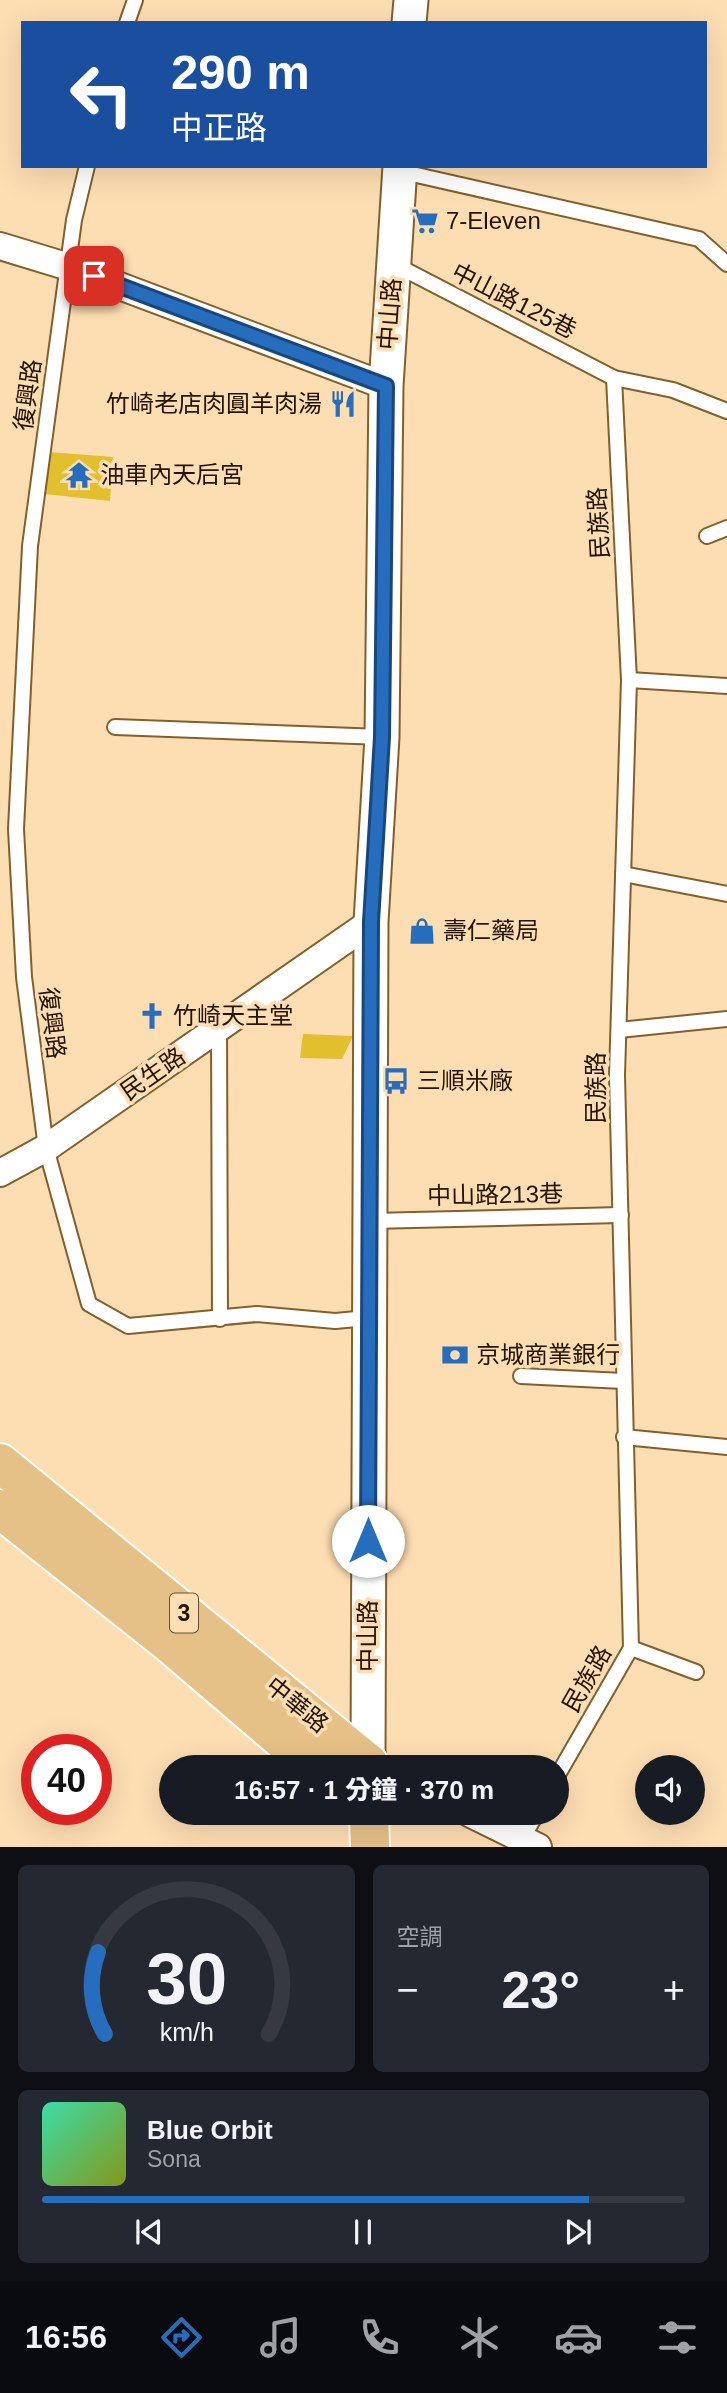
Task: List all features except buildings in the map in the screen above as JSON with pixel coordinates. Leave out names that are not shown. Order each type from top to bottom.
[{"type":"main road","name":"中華路","points":[[0,1463],[358,1755]]},
{"type":"main road","name":"中華路","points":[[0,1509],[169,1643],[300,1755]]},
{"type":"main road","points":[[369,1825],[370,1847]]},
{"type":"street","points":[[409,21],[411,0]]},
{"type":"street","name":"中山路","points":[[371,1755],[368,1318],[371,1221],[371,922],[382,737],[386,386],[400,168]]},
{"type":"street","points":[[0,246],[69,267],[386,386]]},
{"type":"street","name":"民生路","points":[[0,1173],[46,1148],[371,922]]},
{"type":"street","points":[[493,1825],[530,1843]]},
{"type":"lane","points":[[128,21],[135,0]]},
{"type":"lane","name":"復興路","points":[[87,168],[74,220],[30,546],[16,829],[24,977],[46,1148],[89,1304],[128,1326],[257,1314],[335,1321],[368,1318]]},
{"type":"lane","points":[[400,168],[699,239],[727,264]]},
{"type":"lane","name":"中山路125巷","points":[[394,264],[614,378],[673,390],[727,411]]},
{"type":"lane","name":"民族路","points":[[569,1755],[631,1648],[624,1437],[618,1030],[629,680],[614,378]]},
{"type":"lane","points":[[706,536],[727,528]]},
{"type":"lane","points":[[629,680],[727,686]]},
{"type":"lane","points":[[115,727],[382,737]]},
{"type":"lane","points":[[623,874],[727,894]]},
{"type":"lane","points":[[618,1030],[727,1019]]},
{"type":"lane","points":[[219,1028],[220,1319]]},
{"type":"lane","name":"中山路213巷","points":[[371,1221],[621,1215]]},
{"type":"lane","points":[[521,1377],[623,1381]]},
{"type":"lane","points":[[624,1437],[727,1447]]},
{"type":"lane","points":[[631,1648],[696,1672]]},
{"type":"lane","points":[[530,1843],[534,1825]]},
{"type":"place","name":"7-Eleven","points":[[425,221]]},
{"type":"place","name":"竹崎老店肉圓羊肉湯","points":[[343,404]]},
{"type":"place","name":"油車內天后宮","points":[[79,475]]},
{"type":"place","name":"壽仁藥局","points":[[422,931]]},
{"type":"place","name":"竹崎天主堂","points":[[152,1016]]},
{"type":"place","name":"三順米廠","points":[[396,1081]]},
{"type":"place","name":"京城商業銀行","points":[[455,1355]]},
{"type":"route","points":[[94,276],[386,386],[382,737],[371,922],[368,1541]]}]
